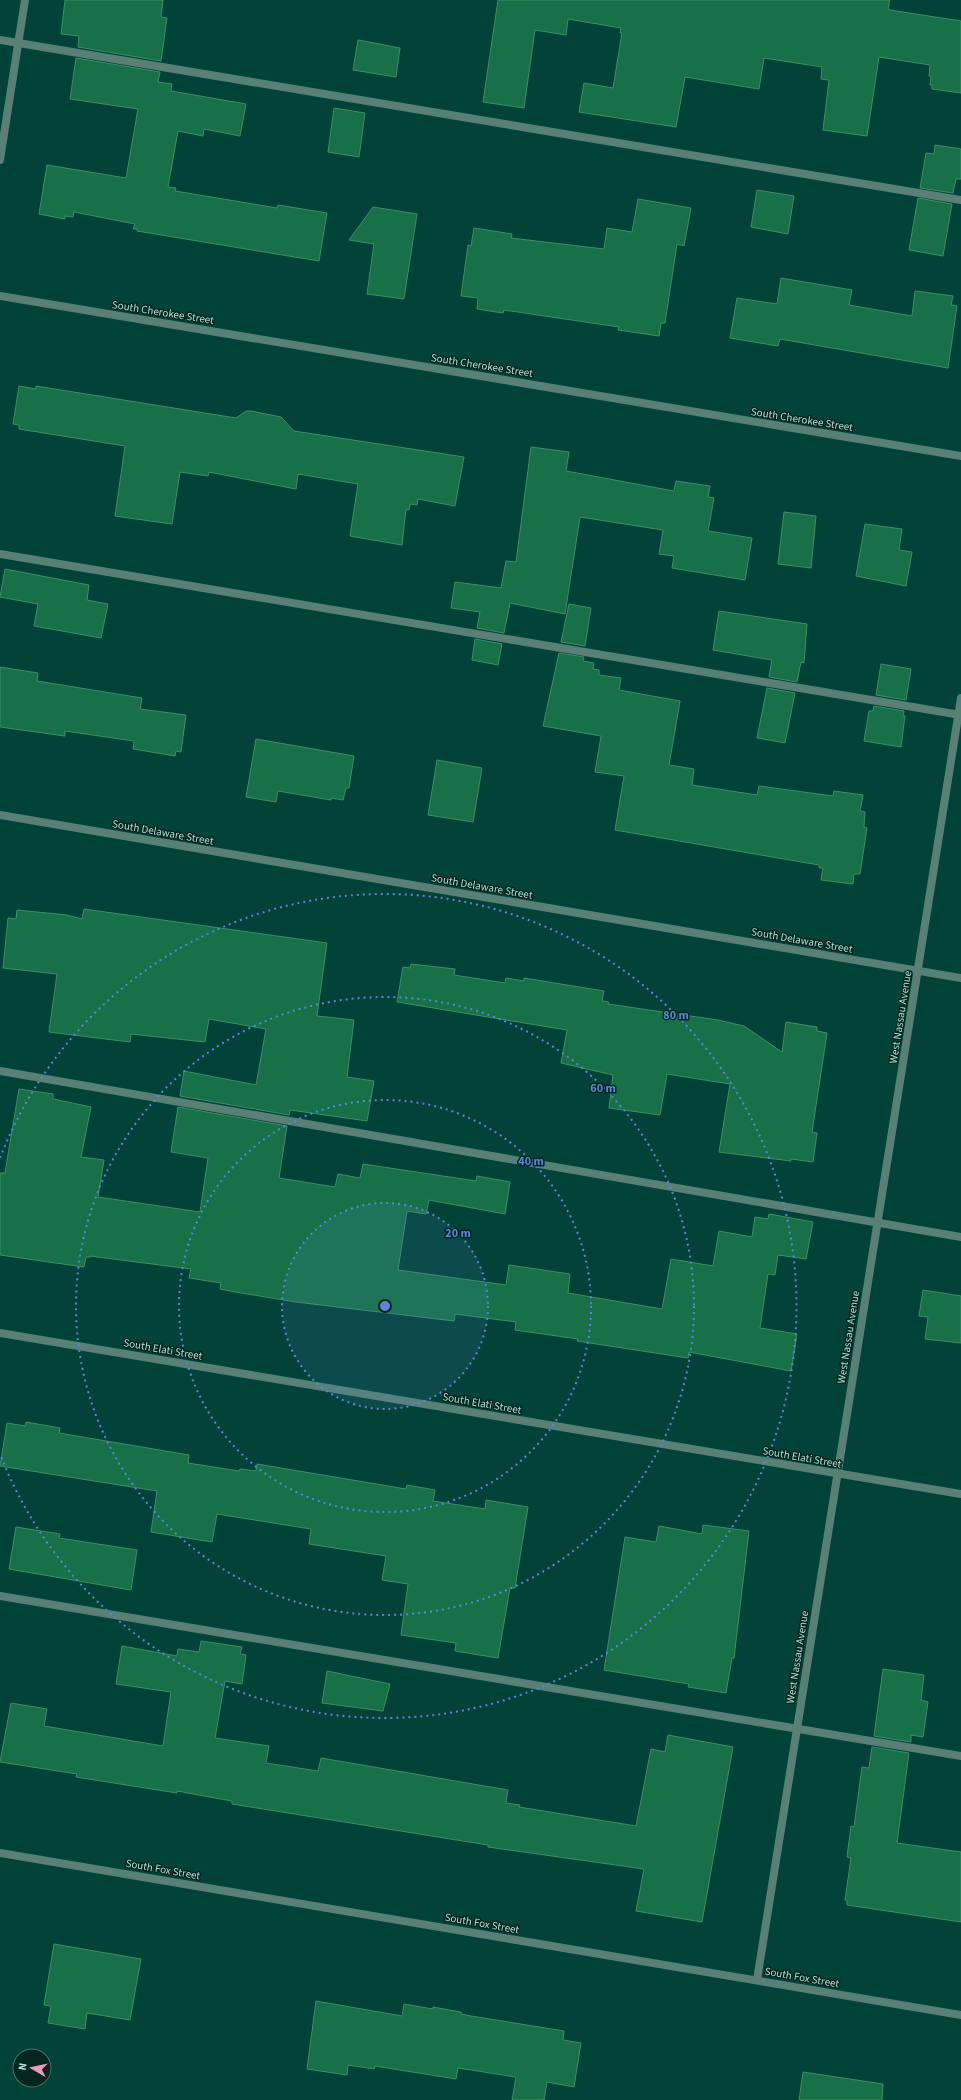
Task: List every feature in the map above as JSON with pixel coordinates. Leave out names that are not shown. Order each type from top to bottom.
[{"type":"street","points":[[0,160],[25,0]]},
{"type":"street","points":[[0,40],[961,200]]},
{"type":"street","name":"South Cherokee Street","points":[[0,296],[961,456]]},
{"type":"street","points":[[0,554],[960,715]]},
{"type":"street","name":"West Nassau Avenue","points":[[757,1980],[960,715],[961,698]]},
{"type":"street","name":"South Delaware Street","points":[[0,815],[961,978]]},
{"type":"street","points":[[0,1072],[961,1237]]},
{"type":"street","name":"South Elati Street","points":[[0,1333],[961,1494]]},
{"type":"street","points":[[0,1596],[961,1756]]},
{"type":"street","name":"South Fox Street","points":[[0,1853],[961,2015]]},
{"type":"building","points":[[65,0],[163,0],[161,17],[167,18],[161,61],[78,47],[79,36],[61,34]]},
{"type":"building","points":[[498,0],[890,0],[888,9],[890,10],[961,21],[961,93],[932,89],[932,85],[930,85],[931,77],[929,76],[930,65],[879,57],[867,136],[823,130],[829,80],[821,79],[822,67],[764,58],[759,89],[685,77],[676,127],[579,112],[584,83],[613,88],[622,33],[620,33],[621,28],[568,19],[566,35],[535,30],[524,108],[483,102]]},
{"type":"building","points":[[358,40],[400,48],[396,77],[353,70]]},
{"type":"building","points":[[76,58],[160,72],[158,82],[172,84],[171,91],[246,104],[240,136],[204,129],[203,136],[178,131],[168,187],[176,188],[175,191],[277,208],[278,205],[327,213],[319,261],[137,231],[137,229],[133,229],[135,224],[74,212],[73,217],[65,216],[65,219],[39,214],[47,165],[126,178],[138,109],[70,99]]},
{"type":"building","points":[[334,108],[365,113],[359,157],[328,152]]},
{"type":"building","points":[[935,145],[961,149],[961,179],[956,179],[953,193],[920,188],[926,153],[934,154]]},
{"type":"building","points":[[757,190],[794,196],[788,234],[751,227]]},
{"type":"building","points":[[918,198],[952,204],[943,256],[909,250]]},
{"type":"building","points":[[638,199],[691,208],[684,246],[677,244],[665,323],[661,323],[659,336],[618,330],[619,327],[504,310],[503,313],[477,309],[478,298],[461,296],[468,245],[471,246],[474,228],[512,234],[511,238],[604,249],[607,228],[632,232]]},
{"type":"building","points":[[373,207],[417,214],[404,299],[367,294],[374,244],[349,240]]},
{"type":"building","points":[[781,278],[852,290],[849,305],[912,316],[915,291],[953,296],[951,305],[957,306],[948,368],[780,339],[778,346],[730,338],[737,298],[777,304]]},
{"type":"building","points":[[19,386],[36,389],[36,386],[236,418],[246,411],[251,411],[281,417],[294,431],[464,457],[455,506],[418,499],[417,505],[410,504],[409,510],[406,509],[402,545],[350,536],[358,484],[298,474],[296,489],[209,472],[208,476],[180,472],[172,524],[115,516],[125,446],[19,429],[19,425],[13,424]]},
{"type":"building","points":[[531,447],[569,452],[566,471],[674,491],[676,481],[710,486],[708,497],[714,498],[708,531],[752,538],[745,580],[672,568],[674,556],[659,554],[663,530],[580,517],[565,614],[510,603],[504,633],[477,628],[480,612],[451,608],[455,582],[501,588],[506,561],[516,562]]},
{"type":"building","points":[[784,512],[816,516],[811,568],[778,564]]},
{"type":"building","points":[[865,524],[902,529],[899,550],[912,552],[906,586],[856,576]]},
{"type":"building","points":[[5,569],[89,585],[87,600],[108,604],[101,638],[34,626],[38,604],[0,597]]},
{"type":"building","points":[[569,604],[591,608],[585,646],[561,642]]},
{"type":"building","points":[[719,611],[807,624],[804,663],[801,662],[797,682],[769,677],[772,660],[713,650]]},
{"type":"building","points":[[475,639],[502,644],[498,665],[472,660]]},
{"type":"building","points":[[559,653],[584,657],[583,661],[594,663],[593,669],[599,670],[599,675],[621,678],[619,690],[680,701],[669,765],[694,769],[692,785],[757,795],[759,786],[833,796],[834,791],[863,795],[860,811],[865,812],[864,827],[867,828],[860,874],[854,874],[853,884],[821,880],[823,868],[819,868],[819,865],[615,830],[624,776],[595,772],[601,736],[543,726]]},
{"type":"building","points":[[881,664],[911,669],[906,700],[876,695]]},
{"type":"building","points":[[0,667],[38,673],[37,681],[142,698],[140,709],[186,715],[181,752],[176,751],[175,756],[133,749],[134,741],[65,731],[65,736],[0,727]]},
{"type":"building","points":[[767,688],[795,693],[785,743],[757,738]]},
{"type":"building","points":[[874,706],[904,711],[903,716],[905,716],[901,747],[864,741],[869,711],[873,711]]},
{"type":"building","points":[[256,739],[354,756],[349,788],[346,788],[343,800],[331,798],[331,800],[278,791],[276,802],[246,797]]},
{"type":"building","points":[[437,760],[482,768],[473,822],[428,815]]},
{"type":"building","points":[[84,909],[327,943],[317,1016],[354,1020],[347,1077],[374,1081],[367,1121],[290,1110],[289,1115],[180,1096],[184,1071],[256,1085],[266,1029],[209,1019],[205,1042],[131,1034],[130,1042],[49,1032],[57,974],[3,968],[8,918],[16,919],[17,910],[67,915],[82,919]]},
{"type":"building","points":[[411,964],[455,969],[454,975],[505,983],[506,978],[524,981],[524,978],[604,991],[602,1001],[609,1002],[608,1004],[718,1020],[744,1026],[782,1052],[786,1022],[817,1027],[817,1031],[827,1033],[812,1132],[817,1133],[813,1162],[791,1159],[791,1161],[719,1152],[730,1084],[667,1074],[660,1115],[609,1108],[613,1075],[561,1063],[567,1030],[397,1002],[403,967],[410,968]]},
{"type":"building","points":[[19,1089],[53,1094],[53,1099],[91,1107],[81,1157],[104,1160],[98,1197],[200,1212],[208,1158],[171,1152],[178,1107],[287,1126],[279,1178],[335,1187],[338,1174],[360,1178],[363,1164],[476,1181],[477,1176],[510,1182],[505,1214],[429,1200],[426,1214],[407,1211],[398,1270],[506,1285],[509,1265],[570,1274],[568,1293],[662,1309],[671,1259],[713,1266],[719,1231],[752,1237],[755,1217],[768,1219],[769,1214],[813,1222],[806,1259],[778,1255],[775,1275],[768,1274],[760,1328],[797,1334],[791,1371],[689,1352],[688,1358],[515,1330],[516,1322],[455,1314],[454,1321],[296,1302],[235,1292],[220,1289],[221,1283],[189,1278],[191,1269],[90,1256],[86,1257],[84,1267],[0,1255],[0,1173],[5,1173]]},
{"type":"building","points":[[923,1290],[961,1296],[961,1343],[925,1339],[928,1317],[919,1316]]},
{"type":"building","points":[[26,1422],[60,1428],[59,1433],[189,1455],[188,1463],[239,1471],[240,1469],[256,1471],[257,1464],[406,1489],[407,1485],[435,1490],[433,1501],[485,1509],[486,1500],[528,1507],[515,1588],[510,1588],[498,1658],[455,1651],[456,1643],[401,1635],[408,1584],[382,1580],[386,1556],[309,1544],[311,1529],[217,1514],[212,1542],[151,1532],[157,1491],[0,1466],[7,1423],[25,1426]]},
{"type":"building","points":[[703,1525],[749,1531],[734,1658],[732,1658],[726,1693],[688,1687],[689,1684],[604,1670],[625,1537],[656,1542],[659,1526],[702,1534]]},
{"type":"building","points":[[16,1527],[60,1534],[59,1538],[137,1550],[131,1590],[9,1569]]},
{"type":"building","points":[[201,1641],[242,1647],[240,1654],[246,1655],[242,1684],[225,1681],[215,1738],[269,1746],[266,1763],[318,1771],[321,1758],[508,1790],[506,1803],[520,1805],[519,1807],[636,1826],[651,1749],[665,1752],[668,1735],[733,1747],[702,1922],[636,1911],[644,1869],[488,1847],[488,1845],[232,1804],[232,1801],[177,1791],[177,1793],[76,1777],[77,1774],[0,1762],[11,1703],[47,1709],[44,1726],[163,1746],[171,1692],[116,1684],[122,1646],[177,1656],[178,1649],[199,1652]]},
{"type":"building","points":[[883,1669],[924,1675],[921,1700],[928,1702],[923,1737],[911,1735],[911,1742],[874,1736]]},
{"type":"building","points":[[327,1671],[390,1684],[383,1711],[322,1703]]},
{"type":"building","points":[[872,1747],[909,1753],[897,1843],[961,1852],[961,1922],[847,1905],[847,1901],[845,1900],[851,1858],[847,1857],[851,1826],[854,1827],[862,1767],[869,1768]]},
{"type":"building","points":[[54,1944],[141,1959],[130,2020],[87,2013],[85,2029],[48,2023],[51,2006],[44,2005]]},
{"type":"building","points":[[316,2001],[402,2016],[404,2004],[433,2009],[433,2007],[461,2012],[461,2014],[471,2016],[564,2031],[563,2040],[581,2043],[574,2087],[547,2082],[544,2100],[512,2100],[516,2077],[458,2068],[456,2079],[375,2066],[374,2069],[348,2065],[347,2075],[307,2069]]},
{"type":"building","points":[[803,2072],[883,2084],[882,2100],[799,2100]]}]
